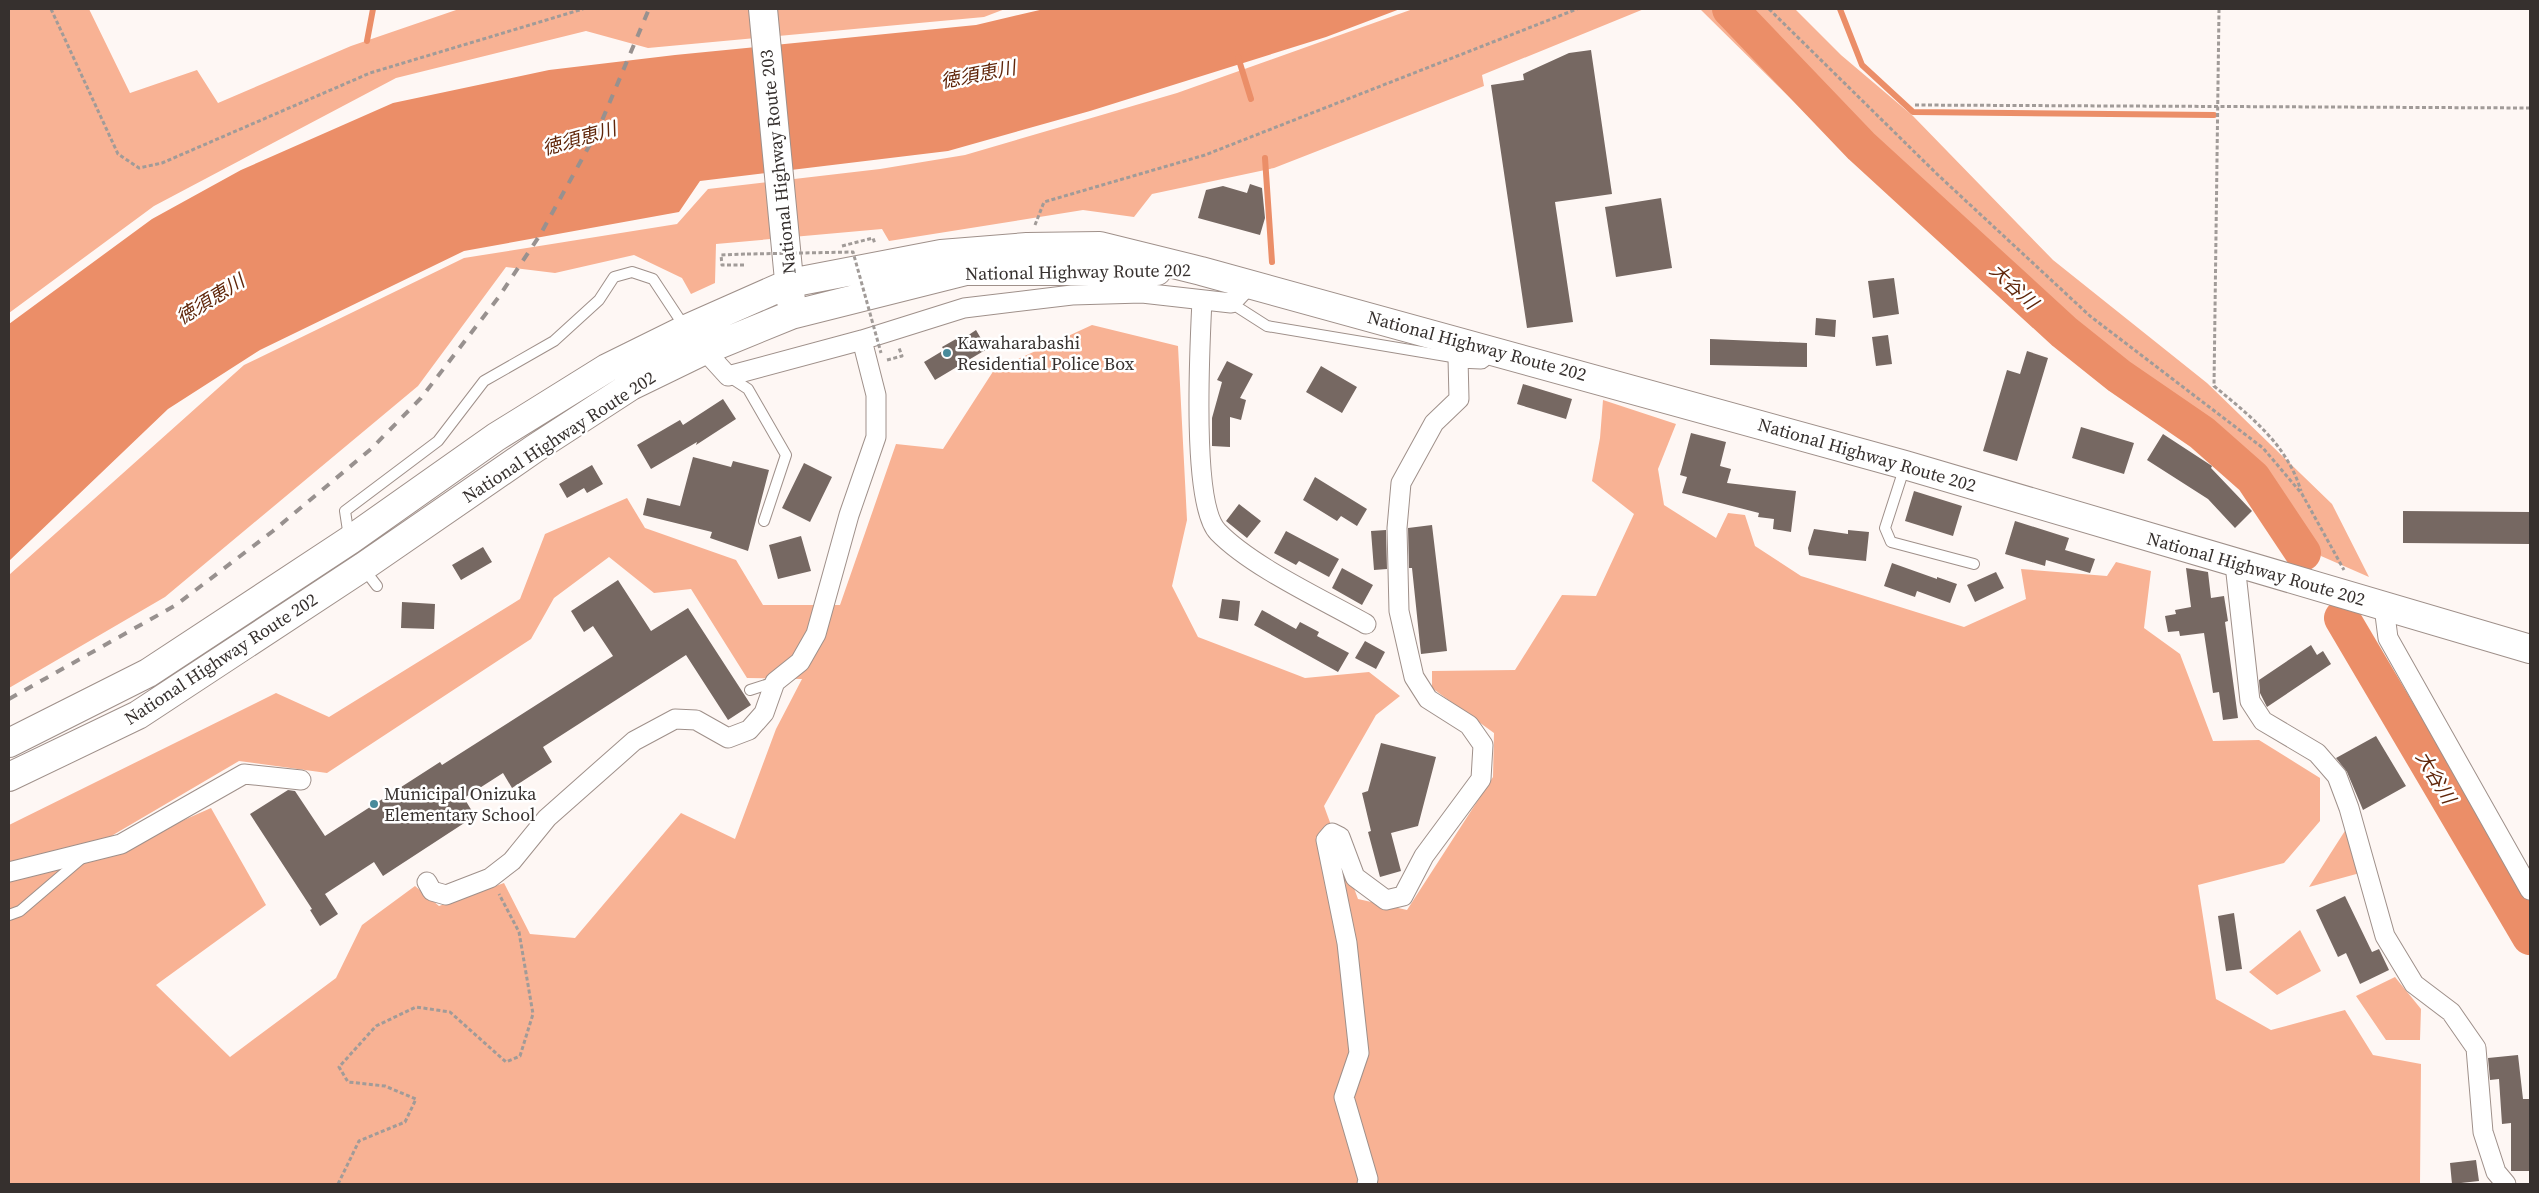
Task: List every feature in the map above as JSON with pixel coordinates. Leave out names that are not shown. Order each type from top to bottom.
[{"type":"highway","name":"National Highway Route 203","points":[[763,9],[790,283],[791,315]]},
{"type":"highway","name":"National Highway Route 202","points":[[9,742],[148,673],[350,540],[504,432],[607,368],[686,329],[790,283],[941,254],[1027,247],[1100,246],[1201,270],[1240,293],[1492,349],[1906,465],[2235,564],[2530,649]]},
{"type":"highway","name":"National Highway Route 202","points":[[9,777],[138,715],[370,577],[534,449],[631,386],[703,351],[791,315],[966,271],[1201,270]]},
{"type":"street","points":[[686,329],[703,351],[728,376],[862,340],[964,308],[1072,295],[1142,293],[1202,300],[1240,293]]},
{"type":"street","points":[[1202,300],[1198,398],[1206,511],[1216,531],[1254,560],[1366,624]]},
{"type":"street","points":[[427,882],[432,890],[446,895],[490,878],[512,861],[547,818],[634,741],[675,719],[696,720],[728,738],[749,730],[764,713],[775,682],[800,662],[816,634],[849,516],[876,437],[876,395],[862,340]]},
{"type":"street","points":[[1367,1184],[1368,1179],[1344,1097],[1359,1053],[1347,943],[1326,840],[1332,834],[1340,837],[1355,878],[1386,900],[1403,896],[1424,856],[1481,779],[1483,745],[1469,724],[1428,699],[1414,677],[1399,611],[1397,528],[1401,483],[1434,423],[1459,399],[1458,358],[1481,359],[1492,349]]},
{"type":"street","points":[[2235,564],[2250,701],[2263,721],[2317,753],[2337,776],[2349,808],[2385,936],[2414,984],[2451,1012],[2476,1048],[2483,1132],[2496,1172],[2506,1184]]},
{"type":"street","points":[[2384,607],[2388,638],[2530,890]]},
{"type":"street","points":[[9,872],[121,844],[244,774],[301,780]]},
{"type":"lane","points":[[350,540],[345,511],[438,440],[484,381],[554,341],[599,300],[614,277],[632,272],[653,279],[686,329]]},
{"type":"lane","points":[[1240,293],[1267,326],[1458,358]]},
{"type":"lane","points":[[728,376],[748,389],[786,455],[764,521]]},
{"type":"lane","points":[[1906,465],[1885,528],[1891,542],[1974,564]]},
{"type":"lane","points":[[750,690],[775,682]]},
{"type":"lane","points":[[9,915],[20,911],[88,853]]},
{"type":"path","points":[[51,9],[118,154],[139,168],[162,163],[370,73],[583,9]]},
{"type":"path","points":[[1027,247],[1044,202],[1204,155],[1577,9]]},
{"type":"path","points":[[1769,9],[1938,175],[2090,316],[2263,448],[2302,494]]},
{"type":"path","points":[[2219,9],[2214,386],[2263,427],[2295,472],[2302,494],[2358,599]]},
{"type":"path","points":[[1915,105],[2530,108]]},
{"type":"path","points":[[744,265],[722,265],[722,254],[853,252],[881,353],[899,348],[902,356],[882,362]]},
{"type":"path","points":[[338,1184],[359,1141],[404,1122],[416,1099],[385,1086],[348,1082],[339,1067],[376,1026],[416,1007],[450,1012],[506,1062],[520,1056],[533,1014],[519,932],[490,878]]},
{"type":"shaded area","points":[[9,9],[89,9],[130,93],[197,70],[218,103],[351,46],[459,9],[1005,9],[984,17],[648,48],[586,31],[396,78],[154,206],[9,313]]},
{"type":"shaded area","points":[[1413,9],[1644,9],[1482,75],[1484,86],[1274,168],[1152,194],[1134,217],[1083,210],[889,241],[882,229],[716,244],[715,283],[691,294],[682,278],[634,255],[555,273],[506,267],[418,386],[165,597],[9,688],[9,575],[244,365],[464,258],[677,224],[708,189],[880,169],[965,155],[1177,93]]},
{"type":"shaded area","points":[[1700,9],[1712,9],[1849,156]]},
{"type":"shaded area","points":[[1747,9],[1795,9],[1841,55],[1913,116],[2053,260],[2207,383],[2332,504],[2369,577],[2321,556],[2262,468],[2073,326],[1867,137]]},
{"type":"shaded area","points":[[1092,325],[1178,346],[1187,520],[1172,586],[1198,637],[1305,678],[1369,672],[1400,696],[1376,715],[1324,806],[1358,899],[1407,910],[1493,777],[1494,733],[1432,688],[1432,671],[1515,670],[1562,595],[1596,596],[1634,514],[1592,481],[1600,438],[1603,400],[1676,424],[1658,469],[1664,505],[1716,538],[1728,513],[1745,515],[1755,546],[1801,576],[1964,627],[2026,599],[2021,569],[2107,576],[2116,562],[2151,571],[2144,628],[2180,654],[2213,741],[2259,740],[2320,778],[2320,821],[2284,863],[2198,885],[2216,999],[2271,1030],[2345,1010],[2373,1055],[2421,1064],[2420,1184],[9,1184],[9,825],[276,693],[329,717],[520,599],[545,534],[627,498],[645,528],[736,560],[763,605],[840,605],[896,444],[943,449],[994,370]],"holes":[[[609,557],[654,593],[691,589],[747,678],[802,679],[776,729],[735,839],[681,813],[575,938],[530,934],[504,883],[439,906],[415,886],[362,925],[336,978],[230,1057],[156,985],[266,905],[211,808],[87,863],[113,835],[239,761],[327,773],[531,639],[554,598]]]},
{"type":"shaded area","points":[[2350,823],[2360,873],[2309,887]]},
{"type":"shaded area","points":[[2300,930],[2321,971],[2277,995],[2249,972]]},
{"type":"shaded area","points":[[2395,977],[2421,1009],[2420,1040],[2386,1040],[2356,996]]},
{"type":"water","name":"徳須恵川","points":[[1044,9],[1400,9],[1326,37],[1090,111],[948,151],[700,181],[679,212],[464,251],[260,350],[168,409],[9,561],[9,324],[152,219],[241,170],[393,103],[549,70],[675,55],[976,25]]},
{"type":"building","points":[[1591,50],[1612,194],[1555,202],[1573,322],[1527,328],[1491,85],[1524,80],[1523,74],[1569,53]]},
{"type":"building","points":[[1250,184],[1262,188],[1265,218],[1260,235],[1198,218],[1206,190],[1223,186],[1247,193]]},
{"type":"building","points":[[1661,198],[1672,268],[1616,277],[1605,207]]},
{"type":"building","points":[[1894,278],[1899,314],[1873,318],[1868,281]]},
{"type":"building","points":[[1816,318],[1836,320],[1835,337],[1815,335]]},
{"type":"building","points":[[976,330],[987,349],[935,380],[924,362],[944,350],[942,347],[956,339],[958,342]]},
{"type":"building","points":[[1888,335],[1892,364],[1876,366],[1872,337]]},
{"type":"building","points":[[1710,339],[1807,343],[1807,367],[1710,365]]},
{"type":"building","points":[[2027,351],[2048,358],[2017,461],[1983,451],[2007,370],[2020,374]]},
{"type":"building","points":[[1227,361],[1253,374],[1240,398],[1246,400],[1241,420],[1230,417],[1230,447],[1212,446],[1212,418],[1222,382],[1217,380]]},
{"type":"building","points":[[1321,366],[1357,387],[1342,413],[1306,392]]},
{"type":"building","points":[[1523,384],[1572,399],[1566,419],[1517,404]]},
{"type":"building","points":[[723,399],[736,419],[696,445],[697,442],[651,469],[637,445],[680,420],[683,425]]},
{"type":"building","points":[[2081,427],[2134,443],[2124,474],[2072,458]]},
{"type":"building","points":[[1691,433],[1726,442],[1720,466],[1731,469],[1727,483],[1796,491],[1791,532],[1773,529],[1774,519],[1758,517],[1759,513],[1682,493],[1687,477],[1680,475]]},
{"type":"building","points":[[2163,434],[2212,466],[2211,468],[2252,511],[2235,528],[2208,499],[2147,460]]},
{"type":"building","points":[[693,457],[731,467],[733,461],[769,470],[748,551],[710,538],[712,532],[643,515],[647,498],[680,506]]},
{"type":"building","points":[[804,463],[832,477],[810,522],[782,508]]},
{"type":"building","points":[[592,465],[603,484],[587,493],[584,488],[567,498],[559,484]]},
{"type":"building","points":[[1315,477],[1367,509],[1357,526],[1341,516],[1337,521],[1303,500]]},
{"type":"building","points":[[1914,491],[1962,506],[1953,536],[1905,521]]},
{"type":"building","points":[[1239,504],[1261,521],[1247,538],[1226,521]]},
{"type":"building","points":[[2403,511],[2529,512],[2529,544],[2403,543]]},
{"type":"building","points":[[2015,521],[2069,538],[2065,550],[2095,559],[2090,573],[2046,560],[2045,566],[2005,554]]},
{"type":"building","points":[[1432,525],[1447,651],[1421,654],[1412,568],[1409,568],[1408,528]]},
{"type":"building","points":[[1814,529],[1848,534],[1848,530],[1869,532],[1866,561],[1809,555],[1808,548]]},
{"type":"building","points":[[1386,530],[1387,569],[1374,570],[1371,531]]},
{"type":"building","points":[[1286,531],[1339,559],[1329,577],[1299,561],[1296,565],[1274,553]]},
{"type":"building","points":[[801,536],[811,571],[778,579],[769,545]]},
{"type":"building","points":[[483,547],[492,562],[461,580],[452,565]]},
{"type":"building","points":[[1892,563],[1957,584],[1950,603],[1917,591],[1915,597],[1884,586]]},
{"type":"building","points":[[1342,568],[1373,585],[1362,605],[1332,588]]},
{"type":"building","points":[[2186,568],[2208,572],[2211,598],[2224,596],[2228,621],[2225,622],[2238,718],[2223,720],[2219,692],[2213,693],[2204,633],[2180,636],[2179,631],[2168,632],[2165,616],[2176,614],[2175,610],[2191,607]]},
{"type":"building","points":[[1996,572],[2004,588],[1975,602],[1967,585]]},
{"type":"building","points":[[618,580],[651,631],[688,608],[751,705],[728,720],[686,655],[543,747],[552,762],[512,788],[503,773],[464,798],[475,816],[383,876],[374,862],[325,894],[338,914],[320,926],[310,910],[312,909],[250,814],[288,790],[295,791],[325,836],[440,762],[442,765],[613,656],[593,626],[584,632],[571,611]]},
{"type":"building","points":[[1222,599],[1240,601],[1238,621],[1219,618]]},
{"type":"building","points":[[402,602],[435,604],[434,629],[401,628]]},
{"type":"building","points":[[1262,610],[1296,629],[1300,622],[1319,632],[1317,636],[1349,653],[1338,672],[1254,625]]},
{"type":"building","points":[[1365,641],[1385,652],[1376,669],[1355,658]]},
{"type":"building","points":[[2311,645],[2317,655],[2323,651],[2331,664],[2267,707],[2260,693],[2259,680]]},
{"type":"building","points":[[2376,736],[2406,786],[2363,810],[2347,772],[2336,758]]},
{"type":"building","points":[[1381,743],[1436,757],[1418,826],[1391,833],[1401,871],[1380,877],[1368,832],[1371,831],[1362,793],[1368,791]]},
{"type":"building","points":[[2345,896],[2372,952],[2379,949],[2389,970],[2360,984],[2346,953],[2338,957],[2316,910]]},
{"type":"building","points":[[2234,913],[2242,969],[2226,971],[2218,916]]},
{"type":"building","points":[[2518,1055],[2523,1099],[2530,1099],[2530,1171],[2511,1171],[2511,1123],[2502,1124],[2499,1079],[2490,1080],[2488,1058]]},
{"type":"building","points":[[2476,1160],[2479,1181],[2452,1184],[2450,1163]]},
{"type":"waterway","points":[[367,41],[373,9]]},
{"type":"waterway","name":"大谷川","points":[[1730,9],[1861,146],[2064,332],[2119,376],[2202,433],[2253,478],[2303,553]]},
{"type":"waterway","points":[[1840,9],[1862,65],[1913,112],[2214,115]]},
{"type":"waterway","points":[[1238,57],[1251,99]]},
{"type":"waterway","points":[[1265,158],[1272,262]]},
{"type":"waterway","name":"大谷川","points":[[2342,618],[2530,937]]},
{"type":"railway","points":[[9,699],[176,605],[273,531],[371,449],[421,398],[498,298],[540,235],[598,130],[649,9]]},
{"type":"place","name":"Kawaharabashi Residential Police Box","points":[[947,353]]},
{"type":"place","name":"Municipal Onizuka Elementary School","points":[[374,804]]}]
